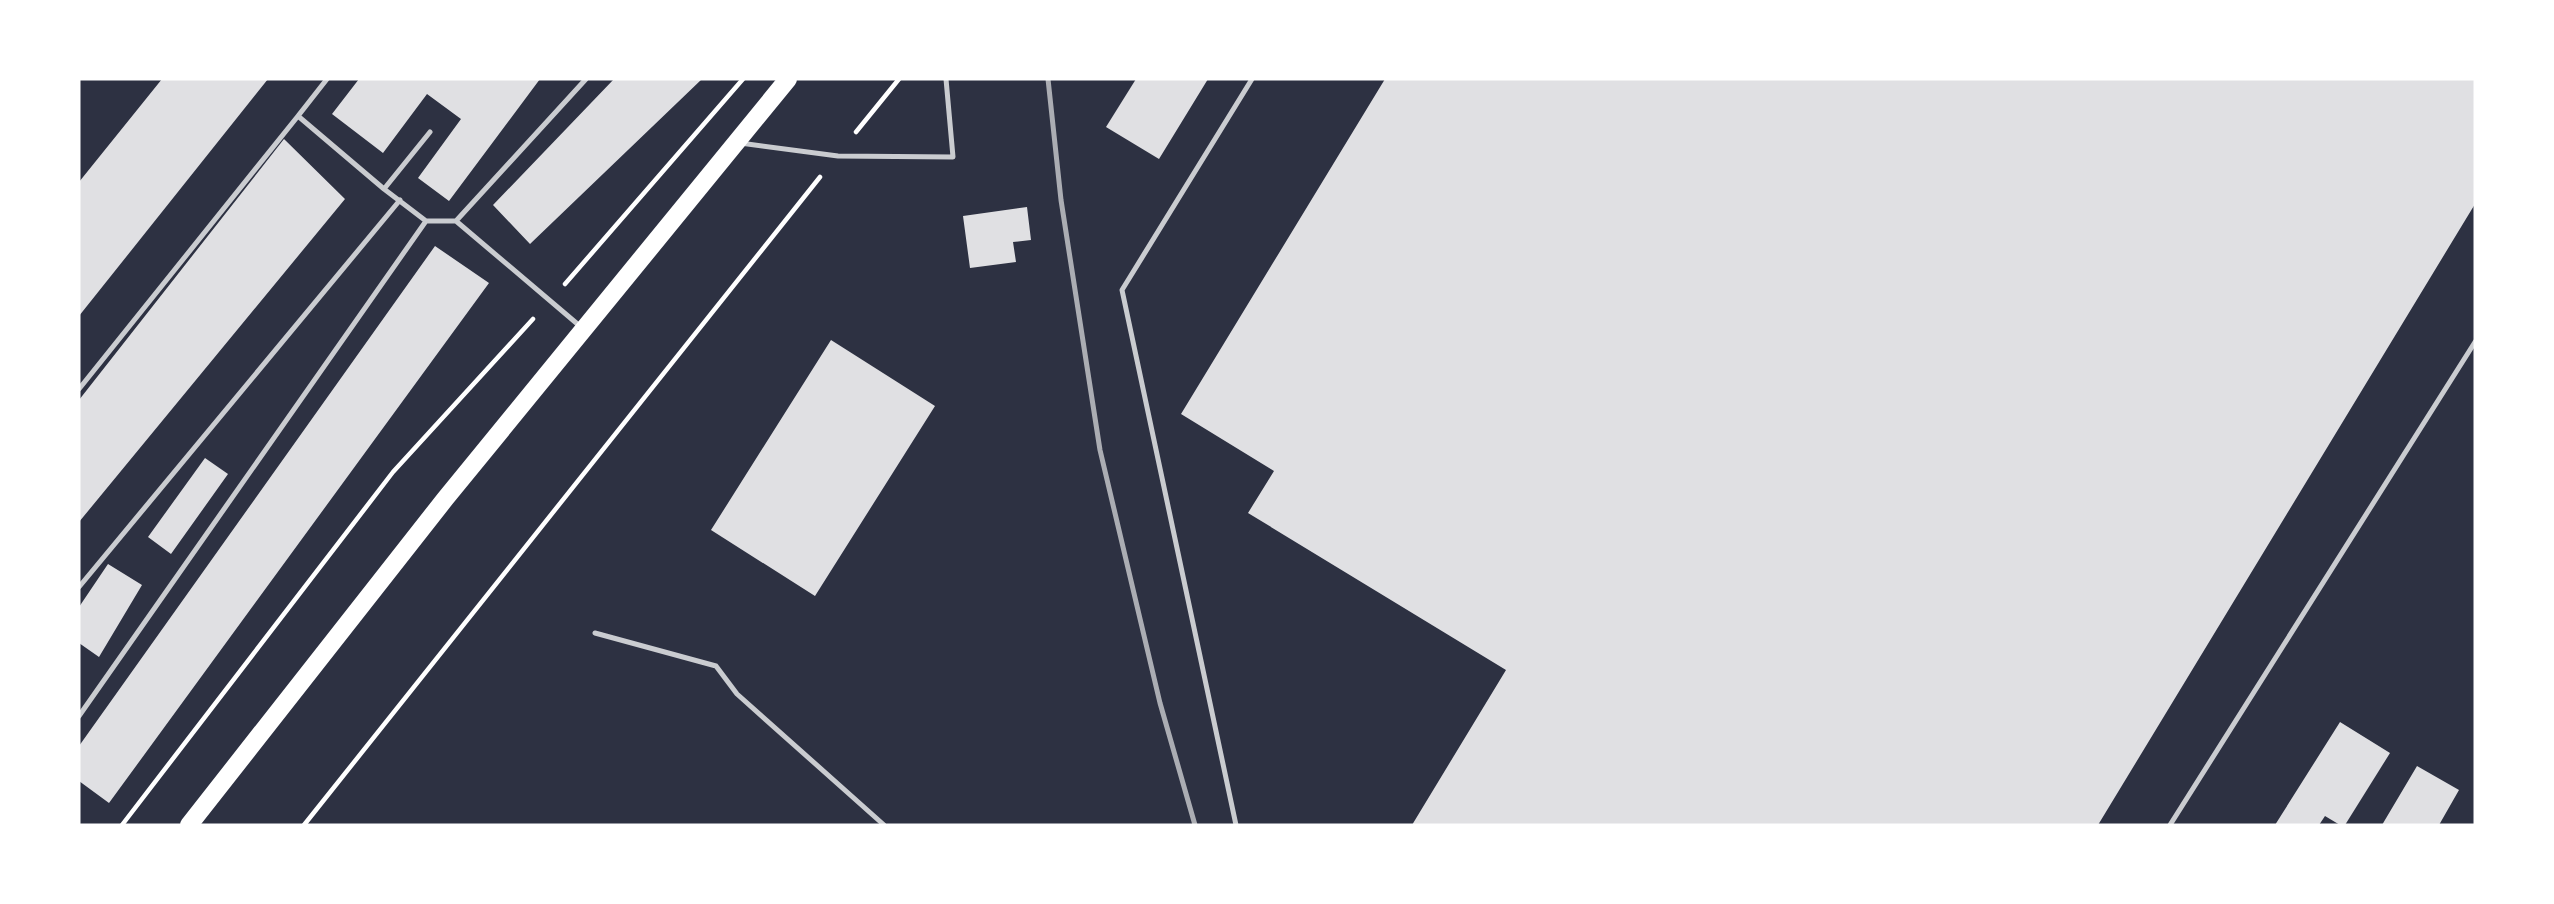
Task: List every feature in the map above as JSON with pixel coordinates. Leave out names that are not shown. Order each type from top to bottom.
[{"type":"main road","points":[[189,825],[445,499],[788,79]]},
{"type":"lane","points":[[79,388],[327,79]]},
{"type":"lane","points":[[456,221],[586,79]]},
{"type":"lane","points":[[734,142],[838,156],[953,157],[946,79]]},
{"type":"lane","points":[[1236,825],[1122,290],[1252,79]]},
{"type":"lane","points":[[298,117],[426,221],[456,221],[583,328]]},
{"type":"lane","points":[[384,189],[430,132]]},
{"type":"lane","points":[[79,587],[400,201]]},
{"type":"lane","points":[[79,716],[426,221]]},
{"type":"lane","points":[[2170,825],[2475,342]]},
{"type":"lane","points":[[596,633],[716,666],[737,694],[884,825]]},
{"type":"path","points":[[122,825],[393,472],[549,302],[743,79]]},
{"type":"path","points":[[304,825],[899,79]]},
{"type":"building","points":[[162,79],[268,79],[79,316],[79,182]]},
{"type":"building","points":[[359,79],[540,79],[449,201],[418,178],[461,119],[427,94],[383,153],[332,114]]},
{"type":"building","points":[[614,79],[702,79],[530,244],[493,205]]},
{"type":"building","points":[[1136,79],[1208,79],[1159,159],[1106,127]]},
{"type":"building","points":[[1385,79],[2475,79],[2475,204],[2098,825],[1412,825],[1506,670],[1248,513],[1274,471],[1181,414]]},
{"type":"building","points":[[284,139],[345,199],[79,522],[79,400]]},
{"type":"building","points":[[1027,207],[1031,240],[1013,242],[1016,262],[970,268],[963,216]]},
{"type":"building","points":[[435,246],[489,283],[109,803],[79,781],[79,746]]},
{"type":"building","points":[[831,340],[935,406],[815,596],[711,530]]},
{"type":"building","points":[[205,458],[228,474],[171,554],[148,537]]},
{"type":"building","points":[[108,564],[142,585],[99,657],[79,643],[79,607]]},
{"type":"building","points":[[2340,722],[2390,753],[2345,825],[2325,816],[2319,825],[2275,825]]},
{"type":"building","points":[[2417,766],[2459,790],[2439,825],[2382,825]]},
{"type":"railway","points":[[1048,79],[1061,200],[1100,450],[1160,703],[1195,825]]}]
